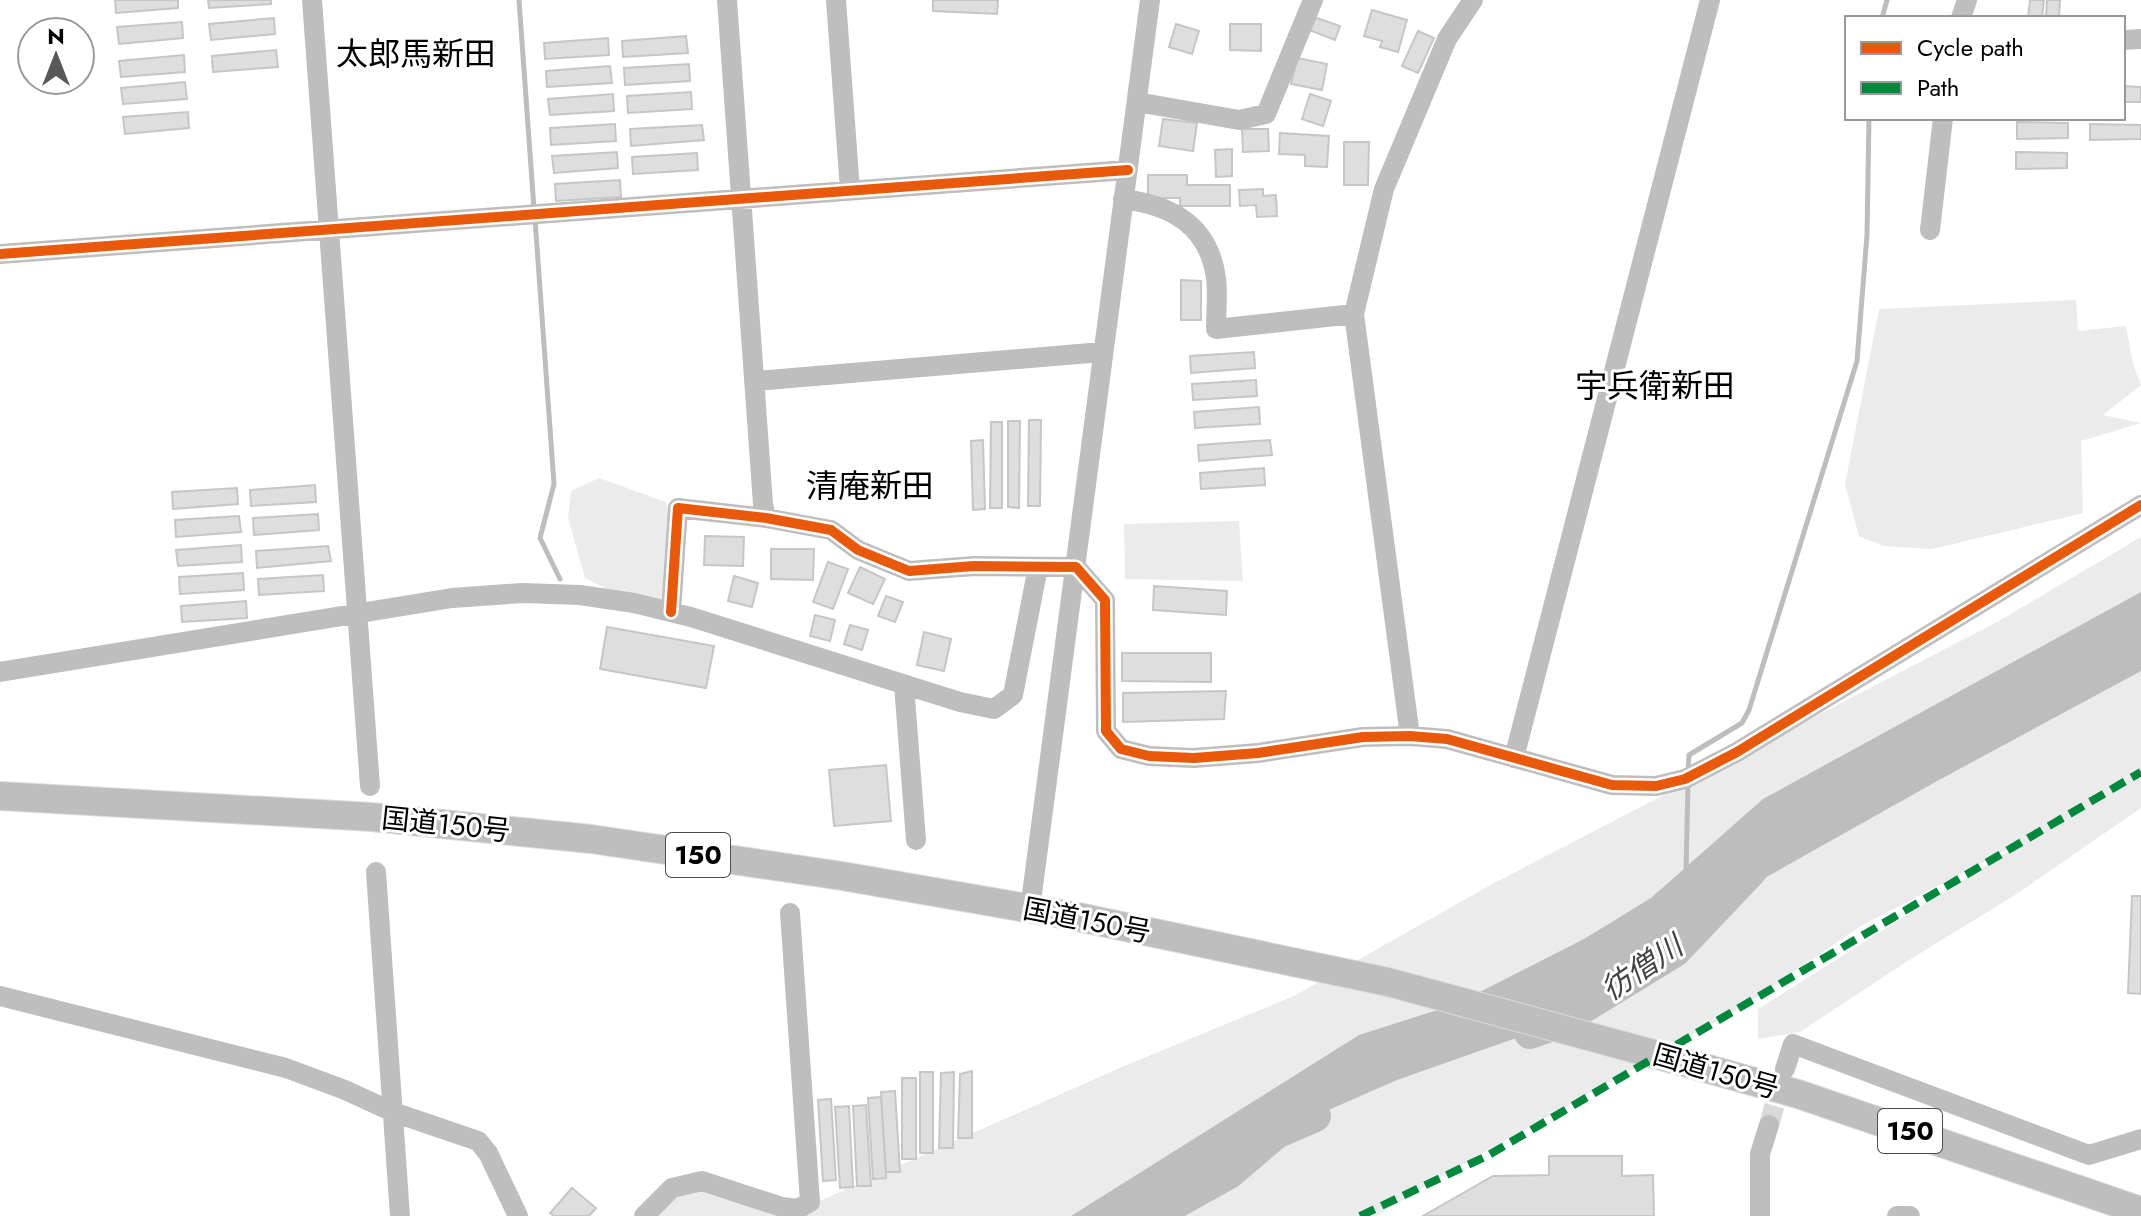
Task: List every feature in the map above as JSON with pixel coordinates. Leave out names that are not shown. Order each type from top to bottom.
[{"type":"highway","name":"国道150号","points":[[0,796],[372,817],[591,839],[842,876],[1030,909],[1388,982],[1676,1060],[1798,1094],[2141,1211]]},
{"type":"street","points":[[312,0],[370,786]]},
{"type":"street","points":[[727,0],[766,518]]},
{"type":"street","points":[[836,0],[850,190]]},
{"type":"street","points":[[1030,909],[1150,0]]},
{"type":"street","points":[[1137,102],[1239,120],[1266,114],[1313,0]]},
{"type":"street","points":[[1410,736],[1354,314],[1384,189],[1447,39],[1473,0]]},
{"type":"street","points":[[1514,758],[1710,0]]},
{"type":"street","points":[[1930,230],[1943,120]]},
{"type":"street","points":[[0,254],[1128,170]]},
{"type":"street","points":[[1123,199],[1141,201],[1180,216],[1200,232],[1210,252],[1216,278],[1216,329],[1354,314]]},
{"type":"street","points":[[755,381],[1102,352]]},
{"type":"street","points":[[671,612],[678,508],[766,518],[831,530],[858,550],[909,571],[974,566],[1076,567],[1105,600],[1106,731],[1121,749],[1149,756],[1194,758],[1258,753],[1363,737],[1410,736],[1447,739],[1612,785],[1656,786],[1685,779],[1737,752],[2141,505]]},
{"type":"street","points":[[0,672],[452,598],[522,593],[580,595],[671,612],[979,708],[994,709],[1013,695],[1038,567]]},
{"type":"street","points":[[904,685],[916,840]]},
{"type":"street","points":[[376,872],[400,1216]]},
{"type":"street","points":[[644,1216],[672,1188],[702,1181],[782,1207],[798,1209],[810,1202],[790,913]]},
{"type":"street","points":[[0,996],[286,1068],[393,1112],[478,1141],[488,1153],[518,1216]]},
{"type":"street","points":[[1785,1069],[1793,1044],[2089,1155],[2141,1139]]},
{"type":"street","points":[[1760,1216],[1760,1154],[1769,1125]]},
{"type":"shaded area","points":[[2076,300],[2078,331],[2126,326],[2133,364],[2141,385],[2103,415],[2141,423],[2081,441],[2083,513],[1932,549],[1883,546],[1859,536],[1845,484],[1879,309]]},
{"type":"shaded area","points":[[599,478],[666,502],[675,549],[671,612],[634,603],[585,578],[568,518],[571,491]]},
{"type":"shaded area","points":[[1239,521],[1243,581],[1125,579],[1124,524]]},
{"type":"shaded area","points":[[2141,537],[2141,808],[2015,895],[1800,1032],[1758,1039],[1758,1009],[2026,840],[1859,927],[1746,1005],[1377,1216],[639,1216],[672,1188],[815,1203],[1122,1067],[1296,995],[1494,883],[1999,621]]},
{"type":"shaded area","points":[[2141,592],[2141,671],[1722,902],[1556,1024],[1397,1080],[1276,1133],[1146,1216],[1071,1216],[1359,1035],[1456,1004],[1584,939],[1651,898],[1763,799]]},
{"type":"building","points":[[115,0],[178,0],[178,8],[116,13]]},
{"type":"building","points":[[208,0],[271,0],[271,4],[209,8]]},
{"type":"building","points":[[933,0],[998,0],[997,14],[933,11]]},
{"type":"building","points":[[2030,0],[2044,0],[2042,16],[2028,16]]},
{"type":"building","points":[[2047,0],[2060,0],[2059,16],[2046,16]]},
{"type":"building","points":[[1372,10],[1407,20],[1398,52],[1380,47],[1382,41],[1364,36]]},
{"type":"building","points":[[1314,17],[1340,26],[1335,40],[1309,30]]},
{"type":"building","points":[[274,18],[275,34],[211,40],[209,24]]},
{"type":"building","points":[[182,22],[183,38],[119,44],[117,27]]},
{"type":"building","points":[[1176,24],[1199,31],[1192,54],[1169,47]]},
{"type":"building","points":[[1230,24],[1261,24],[1261,51],[1230,50]]},
{"type":"building","points":[[1418,31],[1434,38],[1418,73],[1402,66]]},
{"type":"building","points":[[686,36],[688,53],[623,57],[622,41]]},
{"type":"building","points":[[608,38],[609,55],[545,59],[544,43]]},
{"type":"building","points":[[276,50],[278,67],[213,72],[212,56]]},
{"type":"building","points":[[184,55],[185,72],[121,77],[119,61]]},
{"type":"building","points":[[1297,58],[1327,64],[1322,90],[1291,84]]},
{"type":"building","points":[[689,64],[690,81],[625,85],[624,68]]},
{"type":"building","points":[[610,66],[612,83],[547,87],[546,71]]},
{"type":"building","points":[[185,82],[187,99],[123,104],[121,88]]},
{"type":"building","points":[[2125,86],[2141,87],[2141,102],[2125,102]]},
{"type":"building","points":[[691,92],[692,109],[628,113],[627,96]]},
{"type":"building","points":[[613,94],[614,111],[550,115],[548,99]]},
{"type":"building","points":[[1310,94],[1331,101],[1323,126],[1302,119]]},
{"type":"building","points":[[188,112],[189,128],[125,134],[123,117]]},
{"type":"building","points":[[1163,119],[1197,123],[1193,151],[1159,146]]},
{"type":"building","points":[[2017,122],[2068,123],[2068,138],[2017,139]]},
{"type":"building","points":[[615,124],[616,141],[551,145],[550,128]]},
{"type":"building","points":[[2090,124],[2141,125],[2141,139],[2090,140]]},
{"type":"building","points":[[702,125],[704,140],[631,146],[630,129]]},
{"type":"building","points":[[1242,129],[1268,129],[1269,151],[1243,152]]},
{"type":"building","points":[[1280,133],[1329,136],[1327,167],[1305,166],[1305,155],[1279,154]]},
{"type":"building","points":[[1344,142],[1369,142],[1368,185],[1344,185]]},
{"type":"building","points":[[1232,149],[1232,176],[1216,177],[1215,150]]},
{"type":"building","points":[[617,152],[618,168],[554,173],[552,156]]},
{"type":"building","points":[[2016,152],[2067,153],[2067,168],[2016,169]]},
{"type":"building","points":[[697,153],[698,170],[633,174],[632,157]]},
{"type":"building","points":[[1148,175],[1187,175],[1187,185],[1230,185],[1230,206],[1180,206],[1180,198],[1148,198]]},
{"type":"building","points":[[620,180],[621,197],[556,201],[555,184]]},
{"type":"building","points":[[1263,189],[1263,196],[1276,195],[1277,216],[1257,217],[1256,205],[1240,206],[1239,190]]},
{"type":"building","points":[[1181,280],[1201,281],[1201,320],[1181,320]]},
{"type":"building","points":[[1254,352],[1255,368],[1191,373],[1190,356]]},
{"type":"building","points":[[1256,380],[1257,396],[1193,400],[1192,384]]},
{"type":"building","points":[[1259,407],[1260,424],[1195,428],[1194,412]]},
{"type":"building","points":[[1029,420],[1041,420],[1040,506],[1028,506]]},
{"type":"building","points":[[1008,421],[1020,421],[1019,508],[1008,507]]},
{"type":"building","points":[[991,422],[1002,422],[1002,508],[990,508]]},
{"type":"building","points":[[983,440],[985,509],[973,510],[971,441]]},
{"type":"building","points":[[1270,440],[1272,455],[1199,461],[1198,445]]},
{"type":"building","points":[[1264,468],[1265,485],[1201,489],[1200,473]]},
{"type":"building","points":[[315,485],[316,502],[251,506],[250,490]]},
{"type":"building","points":[[237,488],[238,504],[173,509],[172,492]]},
{"type":"building","points":[[318,514],[319,530],[254,535],[253,518]]},
{"type":"building","points":[[239,516],[241,532],[176,537],[175,520]]},
{"type":"building","points":[[705,536],[744,537],[743,566],[704,565]]},
{"type":"building","points":[[241,545],[242,562],[178,566],[176,550]]},
{"type":"building","points":[[328,546],[331,561],[257,568],[256,551]]},
{"type":"building","points":[[771,549],[814,549],[813,580],[771,579]]},
{"type":"building","points":[[828,562],[848,569],[833,609],[813,602]]},
{"type":"building","points":[[860,567],[885,579],[873,604],[848,593]]},
{"type":"building","points":[[243,573],[244,590],[180,594],[179,577]]},
{"type":"building","points":[[323,575],[324,591],[259,595],[258,579]]},
{"type":"building","points":[[734,576],[758,583],[752,607],[728,601]]},
{"type":"building","points":[[1154,586],[1227,591],[1226,615],[1153,610]]},
{"type":"building","points":[[886,596],[903,602],[895,622],[878,616]]},
{"type":"building","points":[[246,601],[247,618],[182,622],[181,606]]},
{"type":"building","points":[[815,615],[835,620],[830,641],[810,636]]},
{"type":"building","points":[[850,625],[868,630],[862,650],[844,644]]},
{"type":"building","points":[[607,627],[714,646],[706,688],[600,669]]},
{"type":"building","points":[[924,632],[951,639],[944,671],[917,665]]},
{"type":"building","points":[[1122,653],[1211,653],[1211,682],[1122,681]]},
{"type":"building","points":[[1226,691],[1224,719],[1123,722],[1123,693]]},
{"type":"building","points":[[886,765],[891,821],[834,826],[829,770]]},
{"type":"building","points":[[2132,896],[2141,896],[2141,994],[2128,993]]},
{"type":"building","points":[[972,1071],[972,1138],[958,1138],[960,1074]]},
{"type":"building","points":[[920,1072],[933,1072],[933,1153],[920,1153]]},
{"type":"building","points":[[954,1072],[953,1148],[939,1148],[941,1073]]},
{"type":"building","points":[[902,1078],[916,1078],[916,1159],[902,1159]]},
{"type":"building","points":[[895,1091],[900,1172],[886,1172],[881,1092]]},
{"type":"building","points":[[881,1097],[886,1178],[873,1179],[868,1098]]},
{"type":"building","points":[[831,1099],[836,1180],[823,1181],[818,1100]]},
{"type":"building","points":[[866,1105],[871,1186],[857,1186],[853,1106]]},
{"type":"building","points":[[849,1106],[853,1187],[840,1188],[835,1107]]},
{"type":"building","points":[[1549,1156],[1622,1156],[1622,1176],[1653,1175],[1654,1216],[1423,1216],[1493,1176],[1549,1175]]},
{"type":"building","points":[[572,1188],[596,1208],[589,1216],[554,1216],[550,1213]]},
{"type":"waterway","points":[[519,0],[534,209]]},
{"type":"waterway","points":[[1883,16],[1887,0]]},
{"type":"waterway","points":[[1688,771],[1689,755],[1742,723],[1749,710],[1857,361],[1867,235],[1869,120]]},
{"type":"waterway","points":[[535,219],[554,484],[540,538],[560,579]]},
{"type":"waterway","points":[[1686,871],[1688,785]]},
{"type":"waterway","name":"彷僧川","points":[[1530,1033],[1556,1024],[1675,951],[1751,871]]},
{"type":"waterway","points":[[1686,925],[1686,940]]},
{"type":"waterway","name":"彷僧川","points":[[1152,1216],[1229,1173],[1276,1133],[1315,1116]]},
{"type":"tunnel","points":[[1769,1125],[1782,1079]]},
{"type":"marked path","points":[[1360,1216],[1487,1156],[2141,772]]},
{"type":"cycle path","points":[[0,254],[1128,170]]},
{"type":"cycle path","points":[[671,612],[678,508],[766,518],[831,530],[858,550],[909,571],[974,566],[1076,567],[1105,600],[1106,731],[1121,749],[1149,756],[1194,758],[1258,753],[1363,737],[1410,736],[1447,739],[1612,785],[1656,786],[1685,779],[1737,752],[2141,505]]},
{"type":"district","name":"太郎馬新田","points":[[416,54]]},
{"type":"district","name":"宇兵衛新田","points":[[1655,386]]},
{"type":"district","name":"清庵新田","points":[[870,486]]}]
